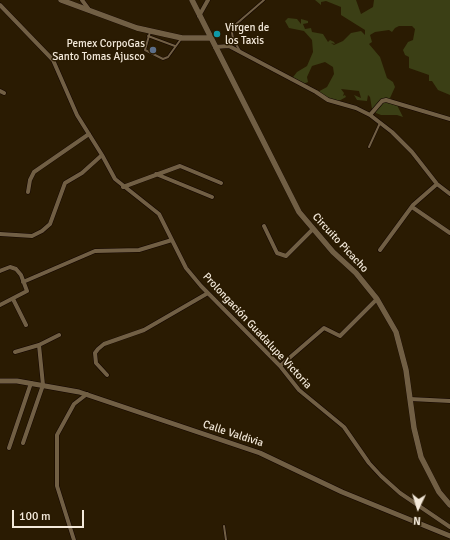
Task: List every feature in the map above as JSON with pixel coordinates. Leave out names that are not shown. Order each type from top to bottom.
[{"type":"main road","points":[[61,0],[150,34],[182,38],[210,38]]},
{"type":"main road","name":"Circuito Picacho","points":[[192,0],[299,212],[333,252],[356,273],[377,299],[396,332],[406,370],[414,428],[421,457],[439,492],[450,505]]},
{"type":"street","points":[[82,0],[90,11]]},
{"type":"street","points":[[199,16],[208,0]]},
{"type":"street","name":"Prolongación Guadalupe Victoria","points":[[0,5],[53,60],[78,115],[115,179],[123,187],[159,214],[186,268],[208,293],[280,366],[299,390],[344,427],[369,463],[381,476],[400,493],[450,527]]},
{"type":"street","points":[[215,48],[229,46],[316,92],[328,100],[356,108],[370,115],[412,152],[437,184],[450,194]]},
{"type":"street","points":[[370,115],[382,101],[386,100],[450,119]]},
{"type":"street","points":[[28,192],[34,172],[89,134]]},
{"type":"street","points":[[0,234],[32,236],[42,231],[50,224],[65,183],[82,173],[102,155]]},
{"type":"street","points":[[123,187],[180,166],[221,183]]},
{"type":"street","points":[[156,174],[212,197]]},
{"type":"street","points":[[380,250],[412,207],[437,184]]},
{"type":"street","points":[[412,207],[450,233]]},
{"type":"street","points":[[264,226],[277,253],[286,256],[313,229]]},
{"type":"street","points":[[23,282],[95,251],[139,250],[172,240]]},
{"type":"street","points":[[0,272],[10,267],[16,269],[27,291],[0,305]]},
{"type":"street","points":[[107,375],[96,363],[95,353],[104,344],[144,330],[208,293]]},
{"type":"street","points":[[13,299],[26,325]]},
{"type":"street","points":[[280,366],[324,328],[340,336],[377,299]]},
{"type":"street","points":[[15,352],[39,345],[59,335]]},
{"type":"street","points":[[23,443],[43,385],[39,345]]},
{"type":"street","name":"Calle Valdivia","points":[[0,381],[31,383],[87,394],[269,456],[342,492],[450,536]]},
{"type":"street","points":[[9,448],[31,383]]},
{"type":"street","points":[[74,540],[57,486],[57,436],[58,430],[74,404],[87,394]]},
{"type":"street","points":[[410,399],[450,401]]},
{"type":"lane","points":[[241,52],[233,39],[232,32],[235,25],[264,0]]},
{"type":"lane","points":[[175,46],[150,34],[145,50],[163,59],[168,57],[182,38]]},
{"type":"lane","points":[[369,147],[380,123]]},
{"type":"lane","points":[[224,526],[226,540]]},
{"type":"green space","points":[[315,0],[356,0],[361,14],[373,7],[374,0],[450,0],[450,95],[438,90],[432,81],[429,81],[429,75],[409,68],[409,57],[405,55],[403,50],[408,42],[413,40],[415,29],[412,26],[399,26],[392,32],[389,30],[375,32],[370,35],[372,42],[369,44],[380,57],[387,78],[393,82],[395,87],[390,98],[397,104],[399,101],[400,104],[397,105],[403,117],[397,115],[381,115],[376,113],[372,109],[370,97],[368,95],[367,101],[357,100],[354,95],[361,98],[359,91],[341,89],[344,93],[343,96],[345,95],[346,97],[337,102],[332,102],[329,98],[320,94],[314,94],[327,87],[334,74],[333,67],[325,62],[312,66],[307,77],[308,82],[301,85],[290,81],[297,72],[307,66],[313,52],[312,40],[304,31],[289,28],[285,21],[288,18],[297,19],[301,24],[301,19],[308,21],[308,23],[303,24],[305,29],[311,28],[312,32],[323,34],[328,42],[330,40],[334,42],[335,44],[331,43],[334,45],[343,41],[351,33],[361,31],[365,35],[365,30],[341,15],[341,7],[326,1],[321,2],[321,5]]},
{"type":"place","name":"Virgen de los Taxis","points":[[217,34]]},
{"type":"place","name":"Pemex CorpoGas Santo Tomas Ajusco","points":[[153,50]]}]
